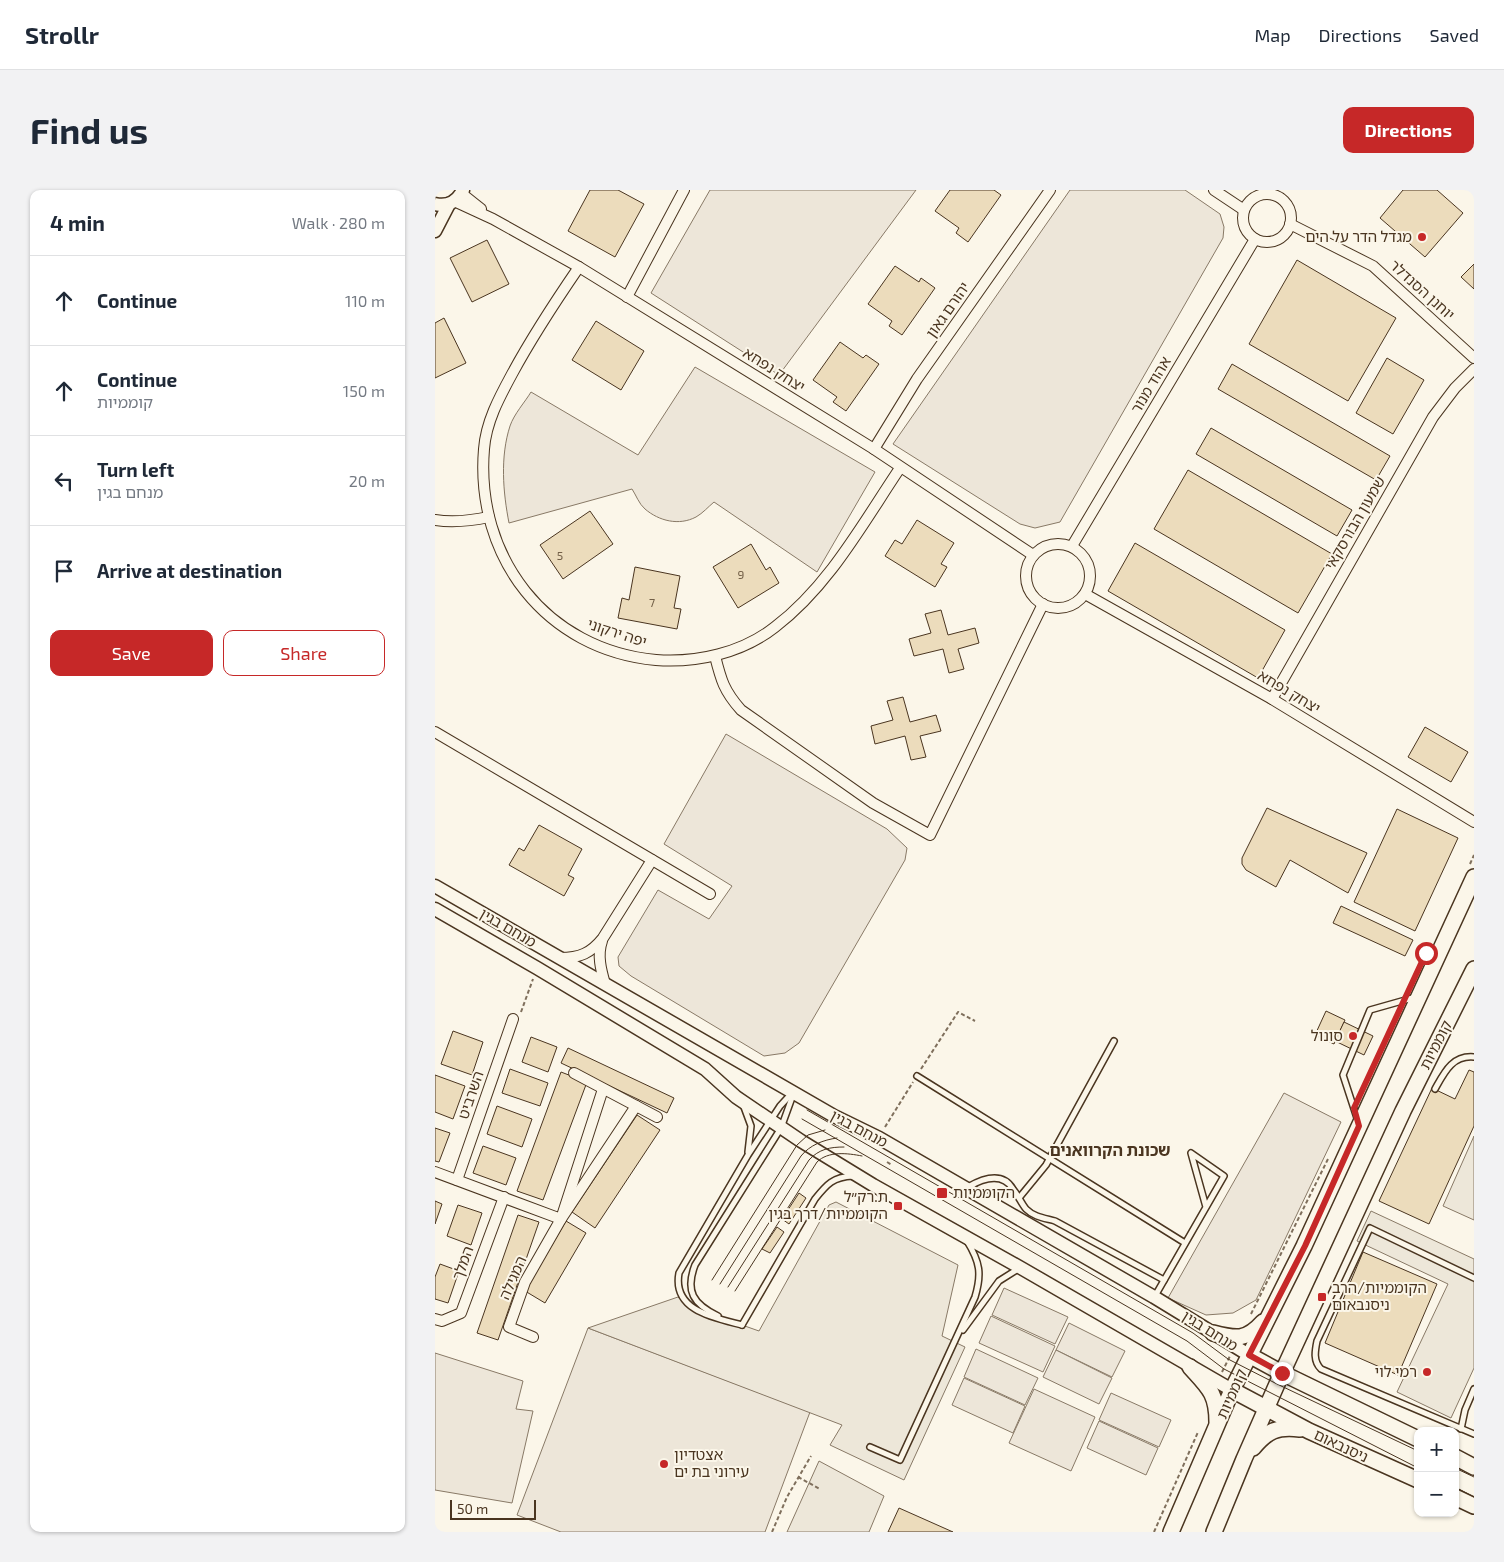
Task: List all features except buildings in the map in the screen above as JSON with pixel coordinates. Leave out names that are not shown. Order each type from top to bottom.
[{"type":"main road","name":"קוממיות","points":[[1171,1532],[1217,1428],[1231,1390],[1305,1246],[1419,996],[1472,870]]},
{"type":"main road","name":"קוממיות","points":[[1214,1532],[1244,1458],[1282,1373],[1403,1111],[1474,969]]},
{"type":"main road","points":[[1213,1333],[1237,1342],[1254,1331],[1271,1314]]},
{"type":"main road","name":"מנחם בגין","points":[[1249,1355],[1282,1373]]},
{"type":"main road","points":[[1190,1368],[1212,1393],[1216,1408],[1217,1428]]},
{"type":"main road","points":[[1282,1373],[1414,1437]]},
{"type":"main road","name":"מנחם בגין","points":[[1231,1390],[1266,1409]]},
{"type":"main road","name":"ניסנבאום","points":[[1266,1409],[1309,1431],[1414,1478]]},
{"type":"main road","points":[[1244,1458],[1263,1437],[1272,1431],[1291,1428],[1309,1431]]},
{"type":"main road","points":[[1459,1460],[1474,1467]]},
{"type":"main road","points":[[1459,1500],[1474,1506]]},
{"type":"street","points":[[627,297],[684,190]]},
{"type":"street","name":"יהורם גאון","points":[[875,450],[917,379],[1050,190]]},
{"type":"street","points":[[1214,190],[1244,210]]},
{"type":"street","points":[[1279,193],[1289,208],[1291,216],[1287,232],[1279,239],[1271,242],[1255,239],[1249,234],[1245,226],[1244,210],[1255,196],[1279,193]]},
{"type":"street","points":[[435,204],[443,205],[457,197]]},
{"type":"street","points":[[435,231],[457,197]]},
{"type":"street","name":"יצחק נפחא","points":[[457,197],[579,267],[875,450],[1033,555]]},
{"type":"street","name":"יוחנן הסנדלר","points":[[1290,224],[1373,266],[1474,358]]},
{"type":"street","name":"אהוד מנור","points":[[1072,546],[1255,239]]},
{"type":"street","name":"יפה ירקוני","points":[[579,267],[519,360],[499,398],[489,424],[484,447],[482,480],[489,517],[503,557],[519,584],[540,610],[565,630],[591,644],[636,658],[677,661],[715,656],[747,644],[775,627],[812,592],[845,551],[900,468]]},
{"type":"street","name":"שמעון הבורסקאי","points":[[1272,699],[1433,418],[1455,388],[1474,369]]},
{"type":"street","points":[[435,520],[468,522],[489,517]]},
{"type":"street","points":[[1053,544],[1072,546],[1081,553],[1091,573],[1085,594],[1075,604],[1064,607],[1053,608],[1043,604],[1034,597],[1028,587],[1027,571],[1033,555],[1043,547],[1053,544]]},
{"type":"street","name":"יצחק נפחא","points":[[1085,594],[1272,699],[1474,822]]},
{"type":"street","points":[[715,656],[728,696],[741,710],[873,803],[929,835],[1043,604]]},
{"type":"street","points":[[435,732],[711,894]]},
{"type":"street","points":[[560,958],[584,955],[595,948],[652,860]]},
{"type":"street","name":"מנחם בגין","points":[[435,886],[834,1116],[879,1138],[1213,1333]]},
{"type":"street","name":"מנחם בגין","points":[[435,910],[537,968],[705,1069],[737,1097],[859,1176],[963,1234],[1190,1368],[1231,1390]]},
{"type":"street","points":[[603,938],[600,946],[600,957],[605,984]]},
{"type":"street","name":"השרביט","points":[[457,1180],[513,1019]]},
{"type":"street","points":[[574,1073],[657,1117]]},
{"type":"street","name":"המגילה","points":[[561,1219],[603,1089]]},
{"type":"street","name":"המגילה","points":[[533,1338],[509,1328],[525,1282],[561,1219],[636,1106]]},
{"type":"street","points":[[435,1172],[561,1219]]},
{"type":"street","name":"המלך","points":[[435,1318],[442,1321],[461,1313],[504,1197]]},
{"type":"street","name":"מנחם בגין","points":[[1237,1342],[1249,1355]]},
{"type":"lane","points":[[1359,1126],[1343,1075],[1370,1010],[1419,996]]},
{"type":"lane","points":[[1019,1198],[1049,1158],[1114,1041]]},
{"type":"lane","points":[[1435,1089],[1453,1061],[1467,1056],[1474,1057]]},
{"type":"lane","points":[[917,1076],[1185,1243]]},
{"type":"lane","points":[[742,1325],[716,1318],[691,1307],[682,1295],[678,1279],[682,1267],[748,1155],[776,1124],[780,1106],[794,1092]]},
{"type":"lane","points":[[742,1325],[718,1316],[699,1304],[693,1296],[691,1289],[692,1274],[695,1265],[776,1124],[793,1099],[794,1092]]},
{"type":"lane","points":[[737,1097],[745,1109],[751,1126],[748,1155]]},
{"type":"lane","points":[[1154,1297],[1224,1176],[1191,1153],[1206,1207]]},
{"type":"lane","points":[[742,1325],[800,1222],[826,1186],[840,1177],[859,1176]]},
{"type":"lane","points":[[964,1188],[991,1177],[1003,1180],[1012,1186],[1026,1209],[1036,1216],[1055,1220],[1164,1280]]},
{"type":"lane","points":[[1474,1278],[1370,1228],[1317,1341],[1315,1350],[1316,1364],[1321,1369],[1474,1434]]},
{"type":"lane","points":[[870,1446],[900,1460],[975,1298],[980,1275],[978,1261],[963,1234]]},
{"type":"lane","points":[[951,1348],[999,1281],[1011,1272],[1021,1268]]},
{"type":"lane","points":[[1461,1430],[1465,1410],[1474,1389]]},
{"type":"path","points":[[1472,870],[1474,855]]},
{"type":"path","points":[[524,1003],[528,992]]},
{"type":"path","points":[[886,1126],[958,1012],[975,1021]]},
{"type":"path","points":[[1217,1382],[1331,1152]]},
{"type":"path","points":[[887,1162],[892,1165]]},
{"type":"path","points":[[1154,1532],[1200,1427]]},
{"type":"path","points":[[772,1532],[787,1497],[811,1456]]},
{"type":"path","points":[[799,1477],[820,1489]]},
{"type":"shaded area","points":[[710,190],[916,190],[779,375],[651,293]]},
{"type":"shaded area","points":[[1070,190],[1185,190],[1220,214],[1224,227],[1223,238],[1060,522],[1035,528],[1020,524],[893,444]]},
{"type":"shaded area","points":[[695,367],[875,472],[817,572],[714,502],[690,520],[669,521],[656,517],[645,509],[632,489],[509,523],[504,487],[504,462],[507,438],[512,422],[531,392],[638,455]]},
{"type":"shaded area","points":[[726,734],[887,829],[907,848],[905,860],[799,1043],[785,1053],[764,1056],[631,976],[619,966],[618,957],[658,890],[709,919],[732,886],[664,844]]},
{"type":"shaded area","points":[[1284,1093],[1341,1122],[1256,1300],[1233,1313],[1206,1315],[1168,1298]]},
{"type":"shaded area","points":[[1474,1136],[1474,1220],[1443,1206]]},
{"type":"shaded area","points":[[836,1202],[958,1265],[942,1336],[965,1347],[904,1480],[830,1445],[842,1425],[588,1328],[678,1297],[691,1307],[759,1331],[829,1205]]},
{"type":"shaded area","points":[[1371,1211],[1474,1259],[1474,1368],[1451,1418],[1397,1392],[1448,1284],[1357,1241]]},
{"type":"shaded area","points":[[1004,1288],[1068,1317],[1055,1344],[992,1315]]},
{"type":"shaded area","points":[[991,1316],[1055,1346],[1043,1372],[979,1343]]},
{"type":"shaded area","points":[[1069,1323],[1125,1351],[1112,1377],[1056,1350]]},
{"type":"shaded area","name":"אצטדיון עירוני בת ים","points":[[588,1328],[810,1412],[765,1532],[561,1532],[517,1515]]},
{"type":"shaded area","points":[[976,1349],[1038,1378],[1025,1405],[964,1377]]},
{"type":"shaded area","points":[[1056,1350],[1112,1378],[1099,1404],[1043,1377]]},
{"type":"shaded area","points":[[435,1353],[523,1381],[516,1409],[533,1411],[512,1503],[435,1490]]},
{"type":"shaded area","points":[[964,1378],[1025,1406],[1013,1433],[952,1405]]},
{"type":"shaded area","points":[[1034,1389],[1095,1417],[1071,1471],[1009,1443]]},
{"type":"shaded area","points":[[1111,1393],[1171,1420],[1159,1447],[1099,1420]]},
{"type":"shaded area","points":[[1099,1421],[1158,1448],[1146,1475],[1087,1448]]},
{"type":"shaded area","points":[[819,1461],[884,1496],[869,1532],[787,1532]]},
{"type":"tram line","points":[[807,1110],[1193,1333],[1228,1359],[1414,1449]]},
{"type":"tram line","points":[[802,1119],[1187,1341],[1224,1369],[1414,1466]]},
{"type":"tram line","points":[[712,1280],[797,1145],[808,1135],[825,1130]]},
{"type":"tram line","points":[[720,1284],[801,1156],[817,1144],[837,1138]]},
{"type":"tram line","points":[[728,1287],[809,1160],[825,1149],[844,1147]]},
{"type":"tram line","points":[[735,1291],[817,1162],[821,1158],[832,1154],[862,1156]]},
{"type":"tram line","points":[[1459,1470],[1474,1477]]},
{"type":"tram line","points":[[1459,1489],[1474,1497]]},
{"type":"place","name":"מגדל הדר על הים","points":[[1422,237]]},
{"type":"place","name":"סונול","points":[[1353,1036]]},
{"type":"place","name":"הקוממיות","points":[[942,1193]]},
{"type":"place","name":"ת.רק״ל הקוממיות/דרך בגין","points":[[898,1206]]},
{"type":"place","name":"הקוממיות/הרב ניסנבאום","points":[[1322,1297]]},
{"type":"place","name":"רמי לוי","points":[[1427,1372]]},
{"type":"place","name":"אצטדיון עירוני בת ים","points":[[664,1464]]},
{"type":"district","name":"שכונת הקרוואנים","points":[[1110,1150]]},
{"type":"route","points":[[1282,1373],[1249,1355],[1305,1246],[1359,1126],[1354,1108],[1426,953]]}]
